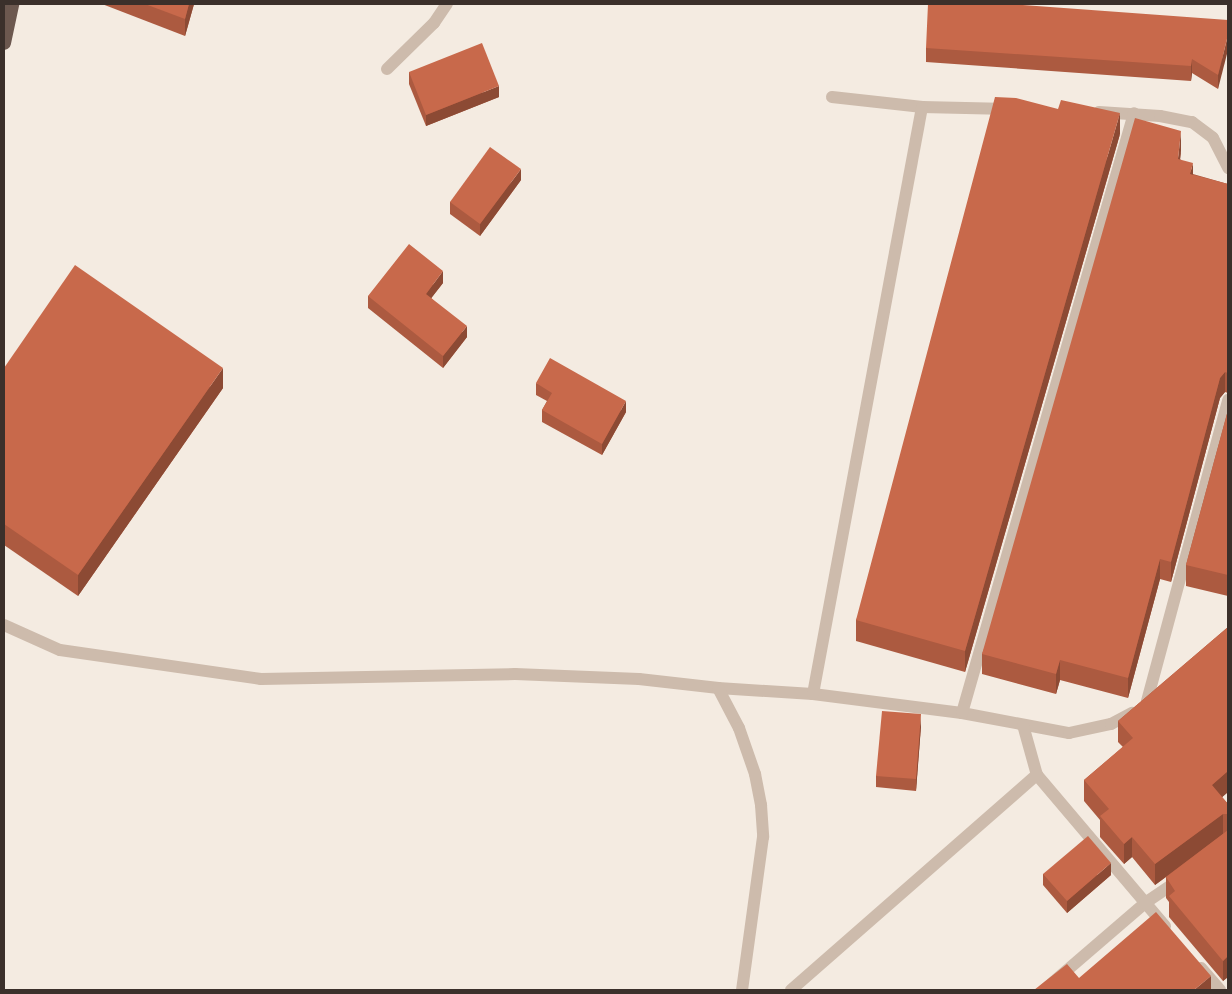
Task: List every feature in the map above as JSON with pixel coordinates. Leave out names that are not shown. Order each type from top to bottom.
[{"type":"highway","points":[[4,43],[12,4]]},
{"type":"street","points":[[387,69],[434,23],[447,4]]},
{"type":"street","points":[[832,97],[922,107],[1018,110]]},
{"type":"street","points":[[813,694],[922,107]]},
{"type":"street","points":[[1086,111],[1134,113],[1192,122],[1213,138],[1228,168]]},
{"type":"street","points":[[962,713],[1134,113]]},
{"type":"street","points":[[1147,701],[1228,400]]},
{"type":"street","points":[[4,625],[60,650],[261,679],[516,674],[639,678],[718,688],[813,694],[962,713],[1069,733],[1111,724],[1129,716],[1162,689]]},
{"type":"street","points":[[718,688],[739,728],[755,774],[761,805],[763,837],[742,990]]},
{"type":"street","points":[[1022,725],[1037,775],[1171,933]]},
{"type":"street","points":[[791,990],[1037,775]]},
{"type":"street","points":[[1044,990],[1145,903],[1193,870]]},
{"type":"street","points":[[1190,956],[1220,990]]},
{"type":"building","points":[[145,4],[189,4],[185,19]]},
{"type":"building","points":[[928,4],[1009,4],[1228,20],[1228,35],[1218,75],[1192,59],[1191,66],[926,48]]},
{"type":"building","points":[[482,43],[499,86],[426,115],[409,72]]},
{"type":"building","points":[[995,97],[1016,98],[1058,109],[1061,100],[1120,113],[965,651],[856,620]]},
{"type":"building","points":[[1135,118],[1181,131],[1178,159],[1193,163],[1190,174],[1228,184],[1228,373],[1225,372],[1220,378],[1171,562],[1160,559],[1128,678],[1060,660],[1056,674],[982,654]]},
{"type":"building","points":[[490,147],[521,169],[480,224],[450,202]]},
{"type":"building","points":[[409,244],[443,271],[426,294],[467,326],[443,356],[368,296]]},
{"type":"building","points":[[75,265],[223,368],[78,575],[4,524],[4,368]]},
{"type":"building","points":[[550,358],[626,401],[602,444],[542,410],[552,393],[536,383]]},
{"type":"building","points":[[1228,410],[1228,575],[1186,565]]},
{"type":"building","points":[[1228,627],[1228,771],[1212,785],[1228,804],[1228,814],[1223,814],[1155,864],[1132,837],[1124,844],[1100,816],[1109,809],[1084,780],[1133,738],[1118,721]]},
{"type":"building","points":[[882,711],[921,714],[916,779],[876,776]]},
{"type":"building","points":[[1228,830],[1228,956],[1223,961],[1169,896],[1175,891],[1166,877]]},
{"type":"building","points":[[1088,836],[1111,863],[1067,901],[1043,874]]},
{"type":"building","points":[[1156,912],[1211,976],[1194,990],[1034,990],[1067,964],[1079,978]]}]
